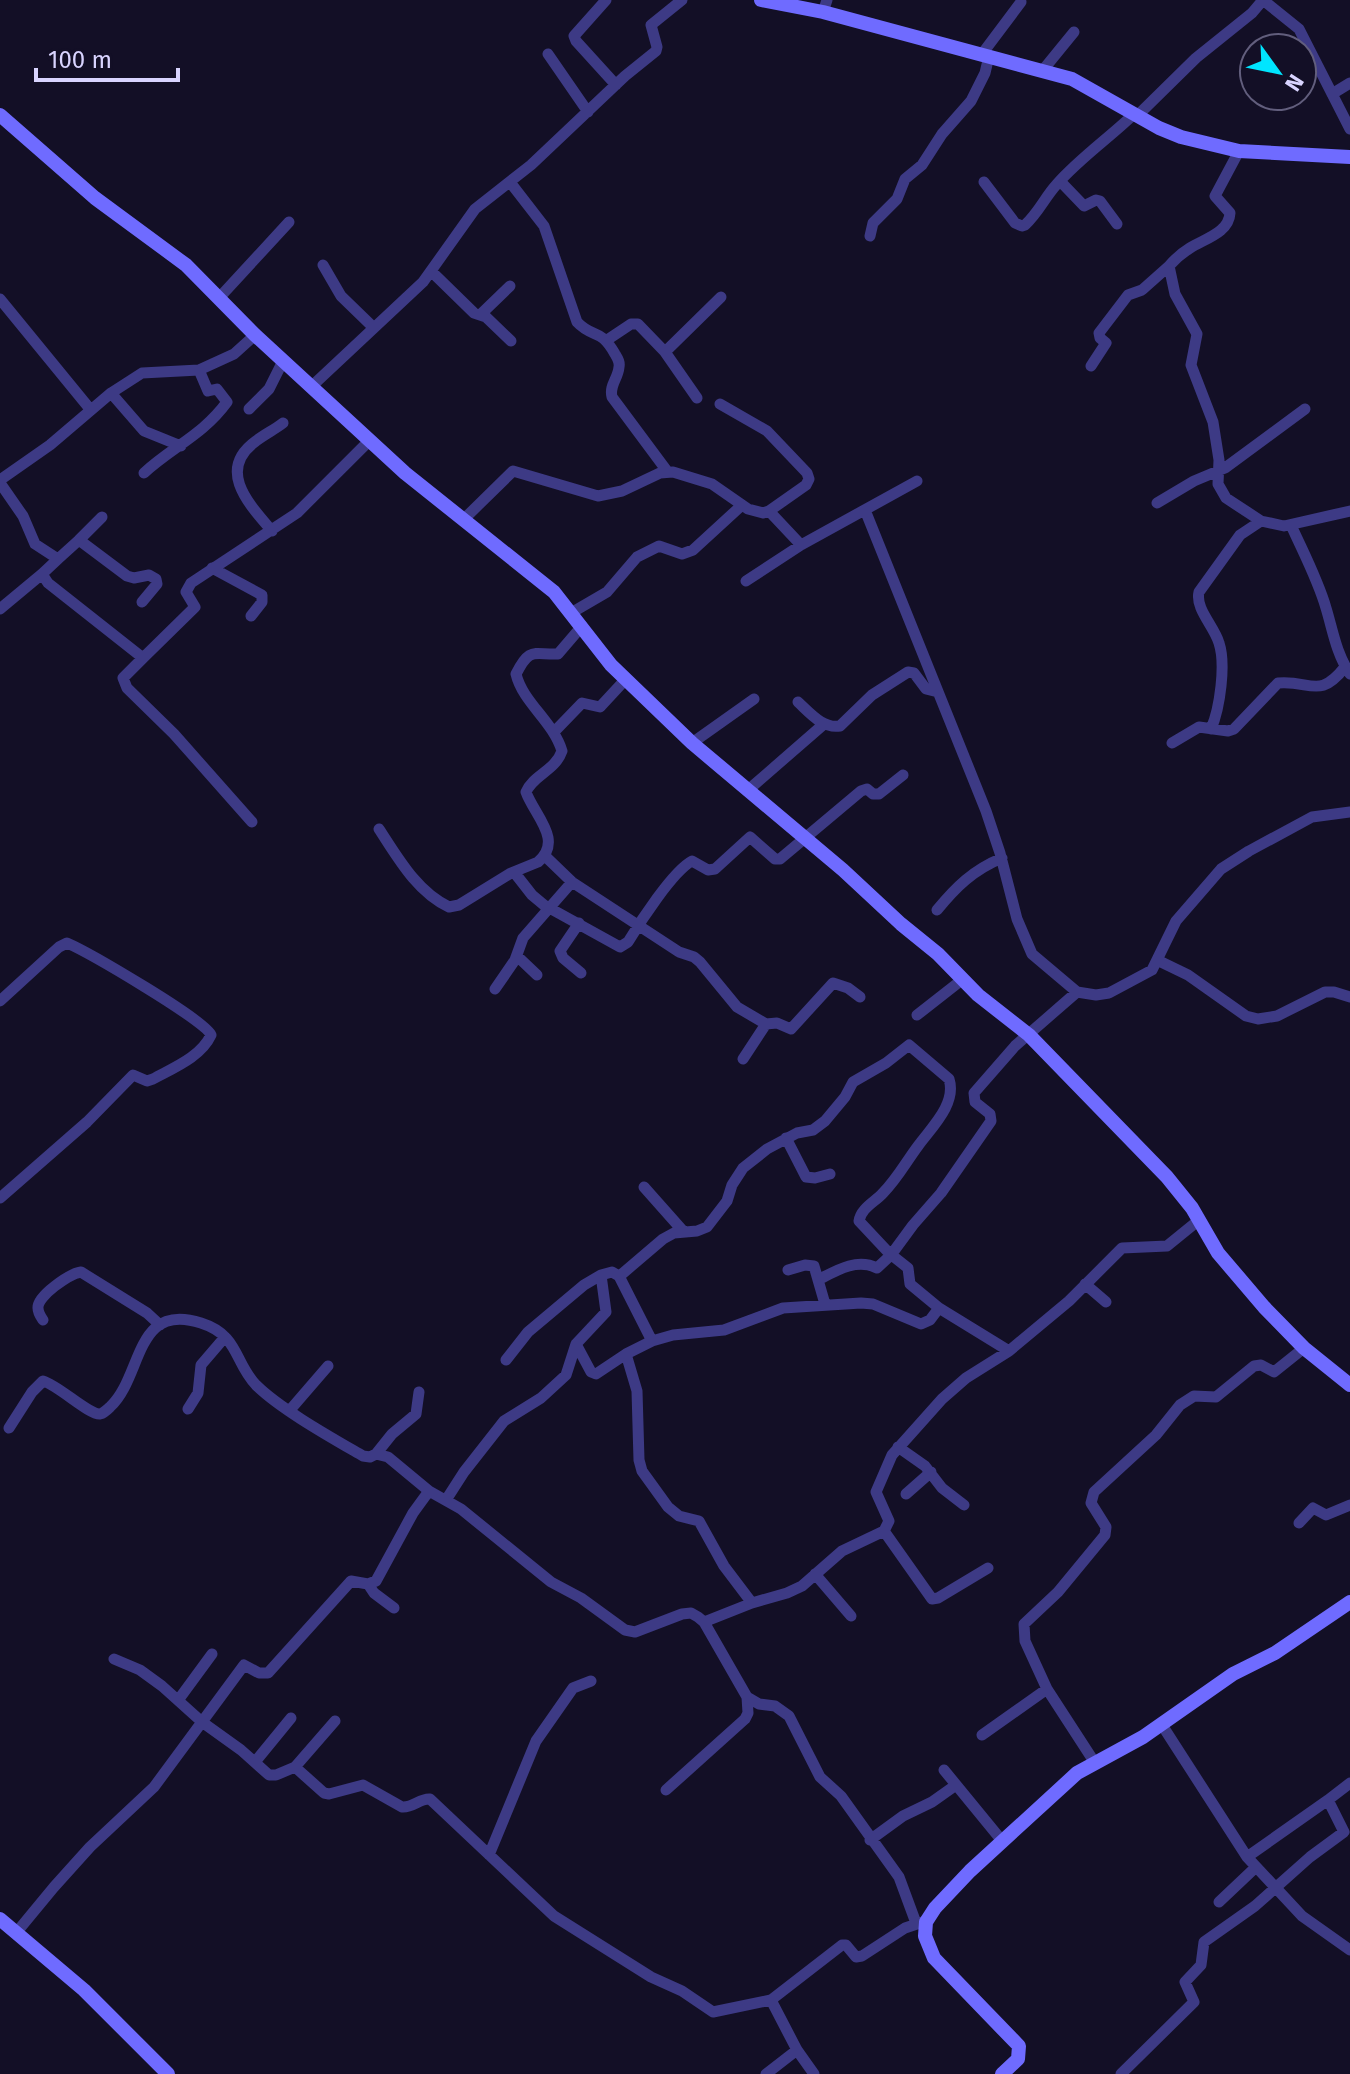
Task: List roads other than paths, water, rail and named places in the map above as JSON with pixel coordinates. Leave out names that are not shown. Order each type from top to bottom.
[{"type":"street","points":[[606,0],[574,36],[616,85]]},
{"type":"street","points":[[312,386],[432,272],[471,213],[531,165],[656,51],[651,25],[682,0]]},
{"type":"street","points":[[761,0],[825,6],[1043,70],[1084,84],[1135,115],[1181,137],[1239,151],[1350,157]]},
{"type":"street","points":[[984,182],[1009,216],[1022,226],[1036,215],[1060,181],[1263,0],[1299,29],[1350,129]]},
{"type":"street","points":[[870,236],[873,223],[897,199],[905,179],[922,165],[942,134],[971,101],[985,73],[986,55],[1021,2]]},
{"type":"street","points":[[1043,70],[1074,32]]},
{"type":"street","points":[[548,54],[588,112]]},
{"type":"street","points":[[1332,94],[1350,83]]},
{"type":"street","points":[[0,115],[95,198],[186,265],[255,335],[405,473],[554,592],[625,680],[692,743],[843,870],[1029,1035],[1167,1177],[1226,1264],[1304,1348],[1350,1385]]},
{"type":"street","points":[[1091,366],[1106,343],[1099,333],[1125,298],[1142,290],[1190,247],[1218,233],[1229,220],[1230,213],[1217,200],[1216,192],[1239,151]]},
{"type":"street","points":[[512,181],[544,226],[577,322],[602,334],[620,363],[611,388],[612,397],[667,471],[712,484],[741,506],[756,512],[769,511],[806,485],[807,473],[767,431],[720,404]]},
{"type":"street","points":[[1060,181],[1084,206],[1100,201],[1117,224]]},
{"type":"street","points":[[219,298],[289,222]]},
{"type":"street","points":[[323,265],[341,296],[374,328]]},
{"type":"street","points":[[1169,266],[1175,294],[1197,334],[1191,365],[1213,422],[1219,453],[1218,484],[1226,498],[1261,521],[1291,525],[1350,511]]},
{"type":"street","points":[[432,272],[474,313],[486,317],[511,341]]},
{"type":"street","points":[[480,315],[510,286]]},
{"type":"street","points":[[665,352],[721,297]]},
{"type":"street","points":[[0,299],[90,409]]},
{"type":"street","points":[[607,340],[635,323],[665,352],[697,398]]},
{"type":"street","points":[[58,559],[35,544],[23,516],[0,482],[50,445],[90,409],[142,373],[199,370],[234,354],[255,335]]},
{"type":"street","points":[[249,409],[269,389],[283,361]]},
{"type":"street","points":[[144,473],[211,422],[227,402],[216,389],[208,391],[199,370]]},
{"type":"street","points":[[111,393],[144,431],[181,446]]},
{"type":"street","points":[[1157,503],[1194,481],[1218,473],[1305,409]]},
{"type":"street","points":[[272,531],[242,492],[236,473],[247,449],[283,423]]},
{"type":"street","points":[[252,822],[174,734],[127,688],[123,678],[194,610],[196,605],[186,589],[309,503],[370,440]]},
{"type":"street","points":[[463,520],[513,471],[569,489],[608,496],[667,471]]},
{"type":"street","points":[[746,581],[801,545],[917,481]]},
{"type":"street","points":[[571,613],[607,592],[642,553],[663,546],[680,553],[693,550],[741,506]]},
{"type":"street","points":[[865,510],[986,811],[1002,858],[1017,919],[1032,954],[1077,992],[1096,995],[1109,993],[1148,973],[1170,931],[1214,876],[1230,863],[1312,817],[1350,812]]},
{"type":"street","points":[[769,511],[801,545]]},
{"type":"street","points":[[0,609],[102,517]]},
{"type":"street","points":[[1211,729],[1218,706],[1222,656],[1218,638],[1197,599],[1240,535],[1261,521]]},
{"type":"street","points":[[1172,743],[1199,727],[1234,729],[1278,683],[1317,688],[1348,670],[1331,633],[1326,606],[1291,525]]},
{"type":"street","points":[[79,540],[127,576],[134,578],[146,574],[156,579],[157,584],[142,602]]},
{"type":"street","points":[[212,568],[262,595],[262,602],[251,616]]},
{"type":"street","points":[[42,574],[56,592],[143,658]]},
{"type":"street","points":[[379,829],[410,875],[449,907],[459,905],[545,856],[549,841],[526,792],[528,786],[551,768],[562,751],[554,732],[519,685],[516,674],[531,654],[558,654],[582,626]]},
{"type":"street","points":[[798,702],[830,727],[840,726],[872,695],[908,672],[914,673],[926,689],[938,692]]},
{"type":"street","points":[[554,732],[582,703],[600,707],[625,680]]},
{"type":"street","points":[[692,743],[754,699]]},
{"type":"street","points":[[747,791],[824,724]]},
{"type":"street","points":[[514,872],[532,895],[549,908],[620,947],[628,942],[671,880],[687,863],[696,862],[711,871],[750,837],[777,859],[861,791],[867,789],[879,794],[903,775]]},
{"type":"street","points":[[545,856],[572,882],[685,955],[694,957],[737,1007],[766,1024],[777,1023],[791,1029],[833,983],[848,988],[860,997]]},
{"type":"street","points":[[937,910],[962,882],[984,866],[1002,858]]},
{"type":"street","points":[[495,989],[517,956],[523,938],[572,882]]},
{"type":"street","points":[[579,923],[560,951],[563,958],[581,973]]},
{"type":"street","points":[[0,1001],[67,943],[185,1011],[206,1026],[211,1035],[192,1057],[150,1081],[133,1075],[87,1122],[0,1198]]},
{"type":"street","points":[[517,956],[537,975]]},
{"type":"street","points":[[1158,957],[1246,1016],[1258,1019],[1277,1016],[1325,992],[1350,997]]},
{"type":"street","points":[[917,1015],[963,979]]},
{"type":"street","points":[[818,1280],[846,1266],[865,1264],[877,1268],[891,1255],[941,1193],[991,1121],[990,1114],[975,1102],[974,1093],[1015,1046],[1077,992]]},
{"type":"street","points":[[743,1059],[766,1024]]},
{"type":"street","points":[[619,1276],[663,1239],[683,1231],[707,1227],[727,1201],[732,1185],[743,1168],[786,1138],[813,1130],[825,1121],[853,1082],[909,1045],[949,1079],[950,1094],[943,1114],[885,1192],[860,1215],[859,1221],[908,1268],[910,1284],[939,1308],[1009,1351]]},
{"type":"street","points":[[786,1138],[806,1177],[810,1179],[830,1174]]},
{"type":"street","points":[[644,1187],[683,1231]]},
{"type":"street","points":[[704,1622],[787,1593],[842,1551],[884,1531],[889,1521],[876,1492],[887,1462],[954,1387],[1009,1351],[1069,1301],[1122,1248],[1167,1246],[1199,1220]]},
{"type":"street","points":[[788,1270],[812,1264],[825,1304]]},
{"type":"street","points":[[43,1320],[38,1311],[40,1301],[62,1281],[81,1272],[147,1313],[160,1325]]},
{"type":"street","points":[[506,1360],[528,1332],[584,1285],[612,1272],[619,1276],[652,1341]]},
{"type":"street","points":[[446,1500],[504,1421],[541,1398],[566,1375],[576,1344],[606,1312],[601,1275]]},
{"type":"street","points":[[1085,1284],[1106,1302]]},
{"type":"street","points":[[576,1344],[593,1374],[652,1341],[673,1335],[724,1330],[783,1308],[873,1304],[921,1324],[930,1320],[939,1308]]},
{"type":"street","points":[[9,1428],[32,1392],[43,1381],[97,1414],[107,1410],[116,1402],[129,1380],[141,1344],[160,1325],[182,1318],[206,1325],[225,1337],[236,1349],[257,1386],[363,1456],[376,1454],[392,1434],[416,1414],[419,1392]]},
{"type":"street","points":[[188,1409],[198,1393],[201,1365],[225,1337]]},
{"type":"street","points":[[1095,1763],[1047,1689],[1025,1641],[1024,1624],[1058,1592],[1105,1535],[1106,1527],[1091,1503],[1094,1492],[1137,1454],[1189,1398],[1216,1397],[1254,1366],[1261,1365],[1274,1372],[1304,1348]]},
{"type":"street","points":[[626,1354],[637,1391],[642,1471],[668,1507],[679,1516],[699,1521],[724,1566],[752,1603]]},
{"type":"street","points":[[290,1410],[328,1366]]},
{"type":"street","points":[[898,1447],[931,1472],[942,1488],[964,1505]]},
{"type":"street","points":[[376,1454],[388,1457],[551,1582],[581,1598],[625,1630],[635,1632],[691,1613],[704,1622],[747,1697],[748,1713],[666,1790]]},
{"type":"street","points":[[906,1494],[931,1472]]},
{"type":"street","points":[[368,1584],[380,1575],[413,1513],[429,1491]]},
{"type":"street","points":[[1299,1523],[1313,1508],[1326,1515],[1350,1505]]},
{"type":"street","points":[[884,1531],[932,1599],[988,1568]]},
{"type":"street","points":[[815,1574],[851,1616]]},
{"type":"street","points":[[16,1933],[90,1847],[154,1787],[244,1665],[259,1673],[268,1673],[351,1581],[368,1584],[374,1593],[394,1608]]},
{"type":"street","points":[[295,1767],[324,1793],[363,1785],[408,1808],[430,1799],[554,1916],[651,1977],[719,2012],[771,2000],[842,1945],[846,1945],[856,1957],[862,1956],[921,1923],[1067,1782],[1162,1725],[1233,1674],[1275,1653],[1350,1602]]},
{"type":"street","points":[[179,1699],[212,1654]]},
{"type":"street","points":[[114,1659],[140,1670],[272,1776],[295,1767],[335,1721]]},
{"type":"street","points":[[489,1855],[536,1741],[573,1688],[591,1681]]},
{"type":"street","points":[[982,1735],[1047,1689]]},
{"type":"street","points":[[747,1697],[759,1704],[775,1706],[789,1716],[820,1777],[841,1796],[899,1877],[934,1958],[1019,2046],[1018,2059],[1002,2074]]},
{"type":"street","points":[[255,1762],[291,1718]]},
{"type":"street","points":[[1162,1725],[1247,1857],[1302,1916],[1350,1950]]},
{"type":"street","points":[[944,1770],[1003,1842]]},
{"type":"street","points":[[1247,1857],[1350,1783]]},
{"type":"street","points":[[870,1840],[903,1816],[932,1802],[956,1785]]},
{"type":"street","points":[[1121,2074],[1194,2002],[1185,1982],[1201,1965],[1204,1942],[1255,1906],[1344,1832],[1328,1800]]},
{"type":"street","points":[[1219,1902],[1256,1867]]},
{"type":"street","points":[[0,1919],[84,1990],[168,2074]]},
{"type":"street","points":[[771,2000],[797,2050],[814,2074]]},
{"type":"street","points":[[766,2074],[797,2050]]}]
